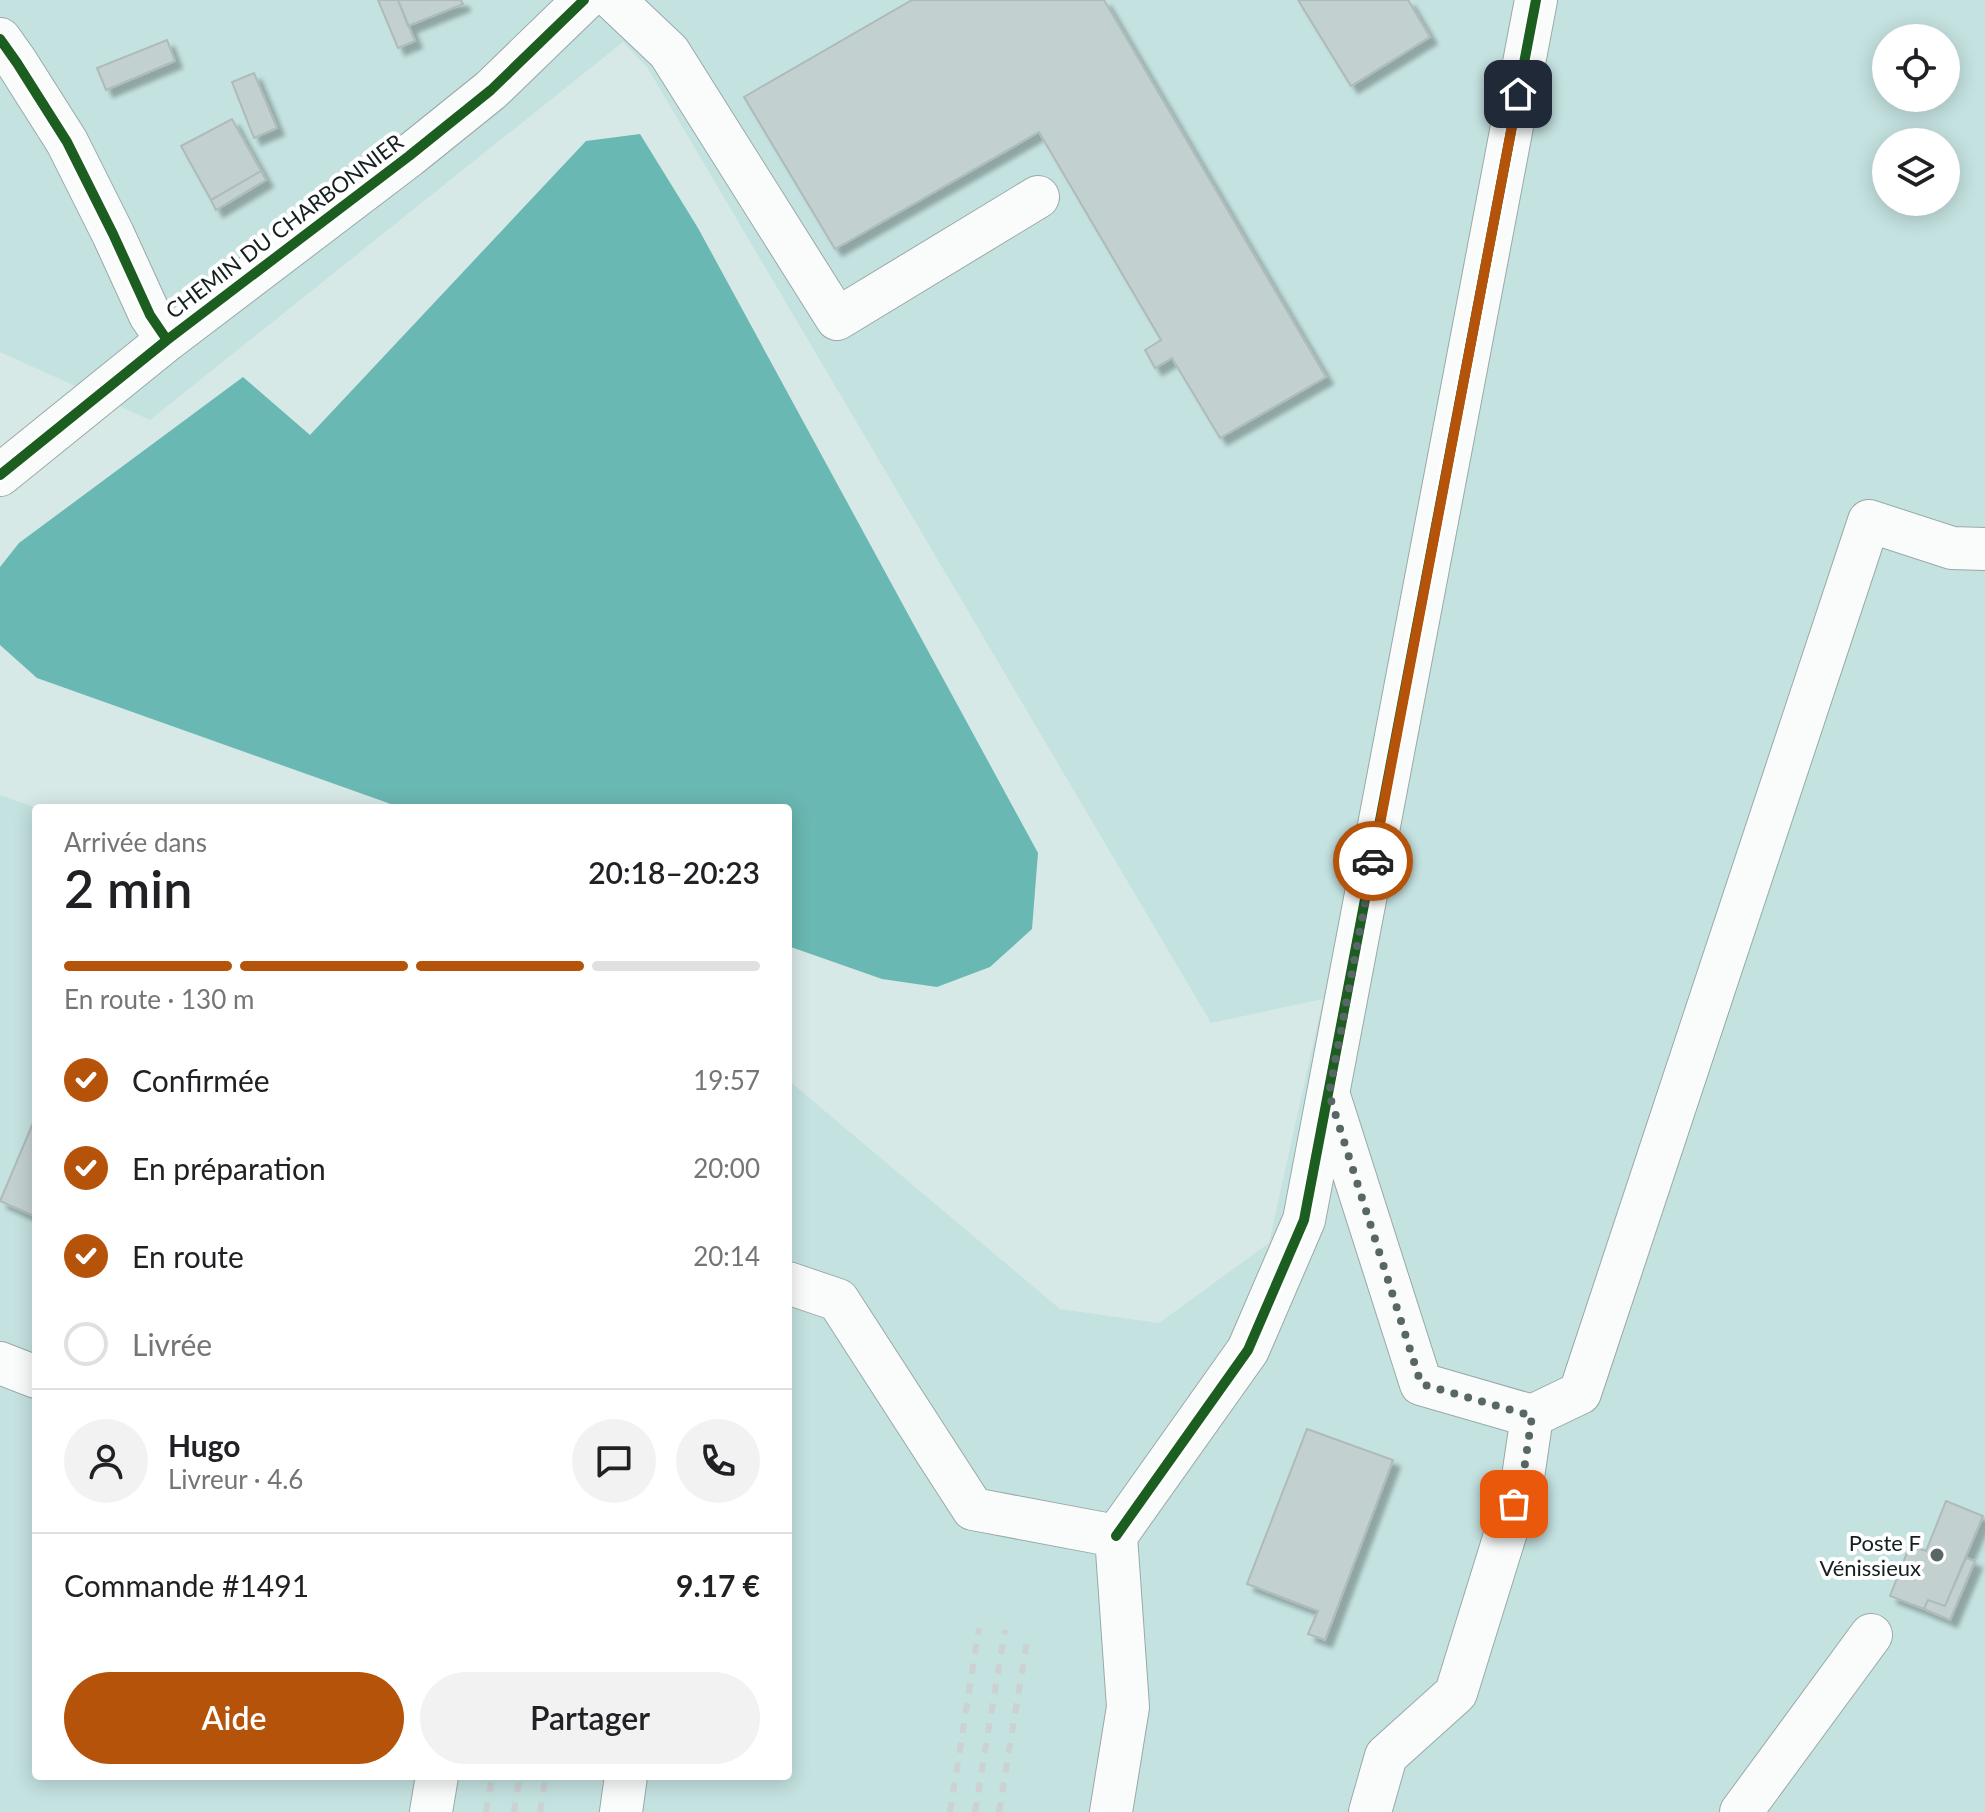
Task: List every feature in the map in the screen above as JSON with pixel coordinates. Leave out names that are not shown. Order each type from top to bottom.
[{"type":"street","name":"CHEMIN DU CHARBONNIER","points":[[0,475],[167,340],[491,90],[584,0]]},
{"type":"street","points":[[614,0],[669,52],[837,319],[1038,197]]},
{"type":"street","points":[[1111,1812],[1128,1707],[1116,1536],[1248,1350],[1304,1220],[1536,0]]},
{"type":"street","points":[[0,39],[67,142],[150,315],[167,340]]},
{"type":"street","points":[[1329,1094],[1421,1384],[1532,1416],[1580,1393],[1869,521],[1952,548],[1985,549]]},
{"type":"street","points":[[792,1284],[838,1300],[973,1509],[1116,1536]]},
{"type":"street","points":[[0,1363],[32,1375]]},
{"type":"street","points":[[1370,1812],[1386,1756],[1456,1693],[1523,1477],[1532,1416]]},
{"type":"street","points":[[1741,1812],[1871,1635]]},
{"type":"street","points":[[431,1812],[436,1780]]},
{"type":"street","points":[[621,1812],[625,1780]]},
{"type":"shaded area","points":[[0,0],[1985,0],[1985,1812],[0,1812],[0,795],[32,806],[32,1780],[792,1780],[792,1083],[1060,1309],[1159,1323],[1269,1243],[1323,999],[1211,1023],[647,67],[623,42],[150,420],[0,352]]},
{"type":"water","points":[[640,134],[698,228],[1038,853],[1032,929],[990,967],[937,987],[882,979],[792,947],[792,804],[391,804],[37,678],[0,645],[0,567],[19,543],[243,377],[310,435],[586,141]]},
{"type":"building","points":[[378,0],[398,0],[415,41],[398,48]]},
{"type":"building","points":[[398,0],[461,0],[463,4],[408,26]]},
{"type":"building","points":[[912,0],[1104,0],[1326,377],[1220,438],[1172,358],[1155,368],[1145,350],[1161,340],[1039,132],[835,249],[744,97]]},
{"type":"building","points":[[1298,0],[1408,0],[1430,37],[1351,86]]},
{"type":"building","points":[[167,40],[175,61],[106,90],[97,68]]},
{"type":"building","points":[[254,73],[277,128],[254,138],[232,82]]},
{"type":"building","points":[[232,119],[261,171],[211,200],[181,146]]},
{"type":"building","points":[[261,171],[266,180],[216,210],[211,200]]},
{"type":"building","points":[[32,1125],[32,1215],[0,1201]]},
{"type":"building","points":[[1307,1429],[1393,1460],[1325,1640],[1308,1634],[1318,1611],[1247,1584]]},
{"type":"building","name":"Poste F Vénissieux","points":[[1946,1501],[1983,1516],[1945,1606],[1928,1600],[1924,1609],[1890,1596],[1910,1545],[1926,1551]]},
{"type":"building","points":[[1966,1558],[1975,1561],[1950,1620],[1924,1609],[1928,1600],[1945,1606]]},
{"type":"railway","points":[[950,1812],[979,1628]]},
{"type":"railway","points":[[975,1812],[1005,1630]]},
{"type":"railway","points":[[999,1812],[1028,1635]]},
{"type":"railway","points":[[486,1812],[491,1780]]},
{"type":"railway","points":[[514,1812],[519,1780]]},
{"type":"railway","points":[[540,1812],[545,1780]]},
{"type":"cycle path","points":[[0,475],[167,340],[491,90],[584,0]]},
{"type":"cycle path","points":[[1116,1536],[1248,1350],[1304,1220],[1536,0]]},
{"type":"cycle path","points":[[0,39],[67,142],[150,315],[167,340]]},
{"type":"way so far","points":[[1373,861],[1329,1094],[1421,1384],[1532,1416],[1523,1477],[1514,1504]]},
{"type":"place","name":"Poste F Vénissieux","points":[[1937,1555]]},
{"type":"route","points":[[1373,861],[1518,94]]}]
